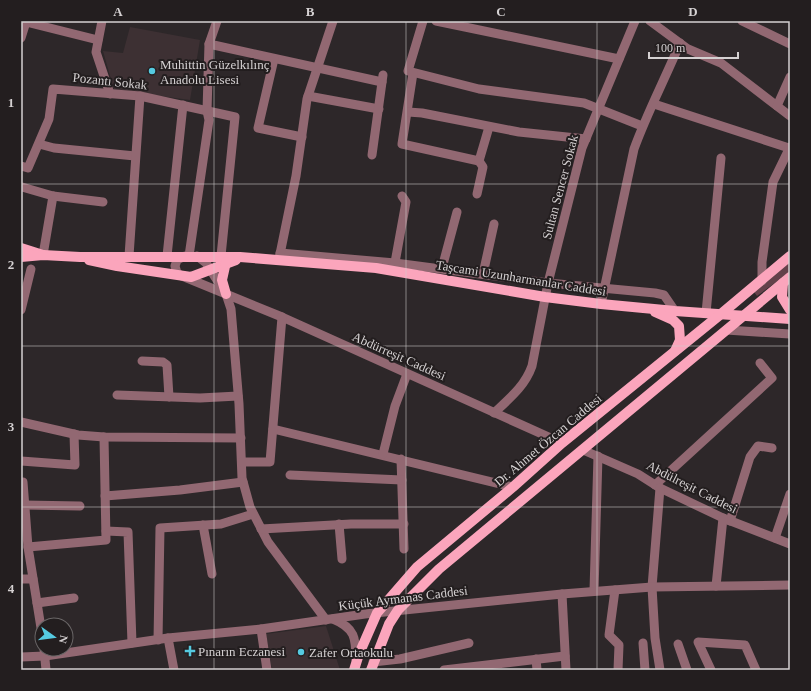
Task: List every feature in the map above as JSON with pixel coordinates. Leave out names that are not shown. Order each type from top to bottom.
[{"type":"main road","name":"Abdürreşit Caddesi","points":[[21,248],[43,254],[80,257],[190,256]]},
{"type":"main road","name":"Abdürreşit Caddesi","points":[[21,257],[43,254]]},
{"type":"main road","name":"Taşcami Uzunharmanlar Caddesi","points":[[190,256],[223,259],[279,257],[394,267],[545,297],[706,314],[790,318]]},
{"type":"main road","name":"Dr. Ahmet Özcan Caddesi","points":[[355,666],[377,613],[417,567],[513,487],[562,443],[674,353],[790,256]]},
{"type":"main road","name":"Abdürreşit Caddesi","points":[[80,257],[117,266],[182,276]]},
{"type":"main road","name":"Taşcami Uzunharmanlar Caddesi","points":[[182,276],[194,276],[210,270],[223,259]]},
{"type":"main road","points":[[223,259],[222,280],[226,294]]},
{"type":"main road","points":[[787,280],[782,297],[790,310]]},
{"type":"main road","points":[[372,666],[389,624],[398,610],[439,569],[787,280]]},
{"type":"main road","points":[[648,308],[673,320],[679,326],[680,340],[674,353]]},
{"type":"street","points":[[102,21],[96,52],[110,94]]},
{"type":"street","points":[[190,256],[209,120],[207,111],[209,44],[217,21]]},
{"type":"street","points":[[279,257],[296,176],[308,96],[333,21]]},
{"type":"street","points":[[423,21],[408,71],[479,89],[584,103],[642,126]]},
{"type":"street","points":[[436,21],[619,59]]},
{"type":"street","name":"Sultan Sencer Sokak","points":[[494,413],[524,385],[529,376],[548,284],[580,155],[635,21]]},
{"type":"street","points":[[650,21],[688,49],[721,63],[790,116]]},
{"type":"street","points":[[742,21],[790,44]]},
{"type":"street","points":[[21,38],[24,22],[51,25],[98,40]]},
{"type":"street","points":[[601,304],[634,149],[642,126],[654,104],[680,43]]},
{"type":"street","points":[[209,44],[317,68],[383,78],[372,155]]},
{"type":"street","points":[[274,59],[258,128],[302,137]]},
{"type":"street","points":[[413,73],[402,144],[479,161],[483,167],[477,194]]},
{"type":"street","points":[[777,106],[790,77]]},
{"type":"street","name":"Pozantı Sokak","points":[[39,144],[49,119],[53,89],[140,96],[235,117],[223,259]]},
{"type":"street","points":[[129,256],[140,96]]},
{"type":"street","points":[[308,96],[378,109]]},
{"type":"street","points":[[654,104],[790,148],[773,182],[762,262],[762,280]]},
{"type":"street","points":[[167,256],[184,106]]},
{"type":"street","points":[[408,112],[422,113],[489,127],[586,139]]},
{"type":"street","points":[[479,161],[489,127]]},
{"type":"street","points":[[21,166],[28,168],[39,144],[54,148],[135,156]]},
{"type":"street","points":[[706,314],[721,158]]},
{"type":"street","points":[[22,187],[53,196],[104,202]]},
{"type":"street","points":[[43,254],[53,196]]},
{"type":"street","points":[[402,196],[406,202],[394,267],[442,268],[548,284],[664,295],[675,311]]},
{"type":"street","points":[[442,268],[458,212]]},
{"type":"street","points":[[483,274],[494,224]]},
{"type":"street","points":[[182,276],[177,273],[175,266],[177,260],[190,256],[203,260],[226,294],[231,309],[243,482],[254,514],[268,542],[330,620],[348,627],[354,634],[356,645],[355,666]]},
{"type":"street","points":[[21,310],[31,269]]},
{"type":"street","name":"Abdürreşit Caddesi","points":[[182,276],[282,317],[562,443]]},
{"type":"street","points":[[242,462],[270,462],[282,317]]},
{"type":"street","points":[[726,330],[790,334]]},
{"type":"street","points":[[142,361],[163,362],[167,366],[169,397]]},
{"type":"street","points":[[660,670],[655,638],[652,587],[657,486],[772,378],[760,363]]},
{"type":"street","points":[[383,454],[395,406],[407,374]]},
{"type":"street","points":[[117,395],[169,397],[238,396]]},
{"type":"street","points":[[21,422],[74,434],[104,437],[241,438]]},
{"type":"street","points":[[273,429],[383,454],[513,487]]},
{"type":"street","points":[[21,461],[74,465],[74,434]]},
{"type":"street","points":[[28,547],[106,540],[104,437]]},
{"type":"street","points":[[716,586],[726,520],[750,457],[758,446],[772,448]]},
{"type":"street","name":"Abdülreşit Caddesi","points":[[583,450],[638,474],[657,486],[726,520],[790,544]]},
{"type":"street","points":[[594,591],[598,456]]},
{"type":"street","points":[[401,459],[404,549]]},
{"type":"street","points":[[290,475],[402,480]]},
{"type":"street","points":[[23,482],[24,535],[28,547],[39,617]]},
{"type":"street","points":[[105,496],[180,490],[243,482]]},
{"type":"street","points":[[775,538],[790,494]]},
{"type":"street","points":[[23,501],[80,506]]},
{"type":"street","points":[[158,640],[160,528],[221,524],[254,514]]},
{"type":"street","points":[[261,529],[339,524],[404,524]]},
{"type":"street","points":[[339,524],[342,559]]},
{"type":"street","points":[[203,525],[212,574]]},
{"type":"street","points":[[106,532],[128,532],[132,643]]},
{"type":"street","points":[[21,579],[33,578]]},
{"type":"street","name":"Küçük Aymanas Caddesi","points":[[74,649],[261,629],[398,610],[594,591],[652,587],[790,585]]},
{"type":"street","points":[[615,590],[609,635],[619,645],[618,670]]},
{"type":"street","points":[[562,594],[566,670]]},
{"type":"street","points":[[37,603],[74,598]]},
{"type":"street","points":[[261,629],[267,670]]},
{"type":"street","points":[[168,638],[174,670]]},
{"type":"street","points":[[711,670],[698,642],[745,645],[756,670]]},
{"type":"street","points":[[372,666],[469,643]]},
{"type":"street","points":[[643,643],[645,670]]},
{"type":"street","points":[[678,644],[687,670]]},
{"type":"street","name":"Küçük Aymanas Caddesi","points":[[21,657],[34,654]]},
{"type":"street","points":[[444,670],[494,667],[536,659],[565,656]]},
{"type":"street","points":[[45,657],[46,670]]},
{"type":"street","points":[[536,659],[537,670]]},
{"type":"shaded area","name":"Muhittin Güzelkılınç Anadolu Lisesi","points":[[130,27],[200,40],[190,100],[114,90],[103,51],[123,53]]},
{"type":"shaded area","points":[[790,261],[790,272],[757,296],[754,292]]},
{"type":"shaded area","name":"Zafer Ortaokulu","points":[[326,626],[340,670],[272,670],[266,634]]},
{"type":"place","name":"Muhittin Güzelkılınç Anadolu Lisesi","points":[[152,71]]},
{"type":"place","name":"Pınarın Eczanesi","points":[[190,651]]},
{"type":"place","name":"Zafer Ortaokulu","points":[[301,652]]}]
